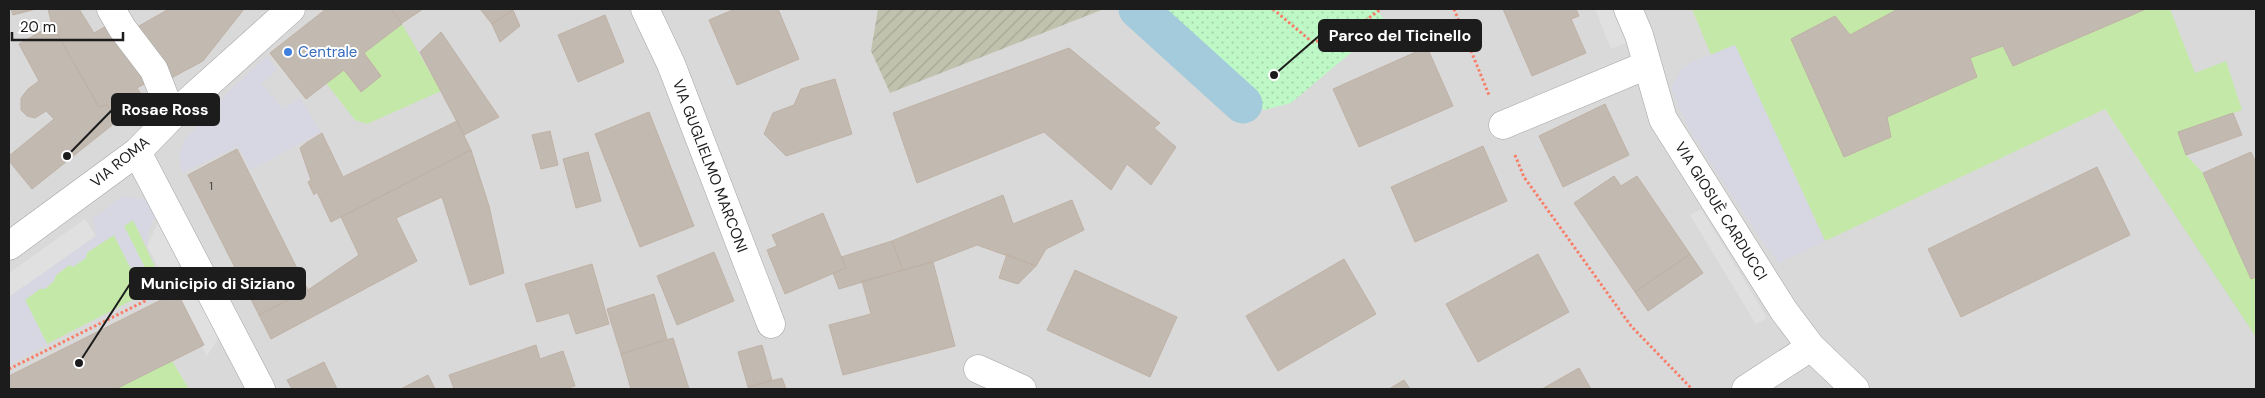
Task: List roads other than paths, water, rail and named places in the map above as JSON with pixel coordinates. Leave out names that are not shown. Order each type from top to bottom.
[{"type":"street","points":[[111,9],[122,28],[154,70],[172,116]]},
{"type":"street","name":"VIA ROMA","points":[[9,246],[137,152],[172,116],[291,9]]},
{"type":"street","name":"VIA GUGLIELMO MARCONI","points":[[645,9],[671,64],[771,324]]},
{"type":"street","name":"VIA GIOSUÈ CARDUCCI","points":[[1628,9],[1663,119],[1784,311],[1811,347],[1855,389]]},
{"type":"street","points":[[1502,125],[1647,65]]},
{"type":"street","points":[[137,152],[261,389]]},
{"type":"street","points":[[1746,389],[1811,347]]},
{"type":"street","points":[[978,369],[1022,389]]},
{"type":"waterway","points":[[1138,9],[1243,104]]},
{"type":"place","name":"Centrale","points":[[288,52]]},
{"type":"place","name":"Parco del Ticinello","points":[[1274,75]]},
{"type":"place","name":"Rosae Ross","points":[[67,156]]},
{"type":"place","name":"Municipio di Siziano","points":[[79,363]]}]
